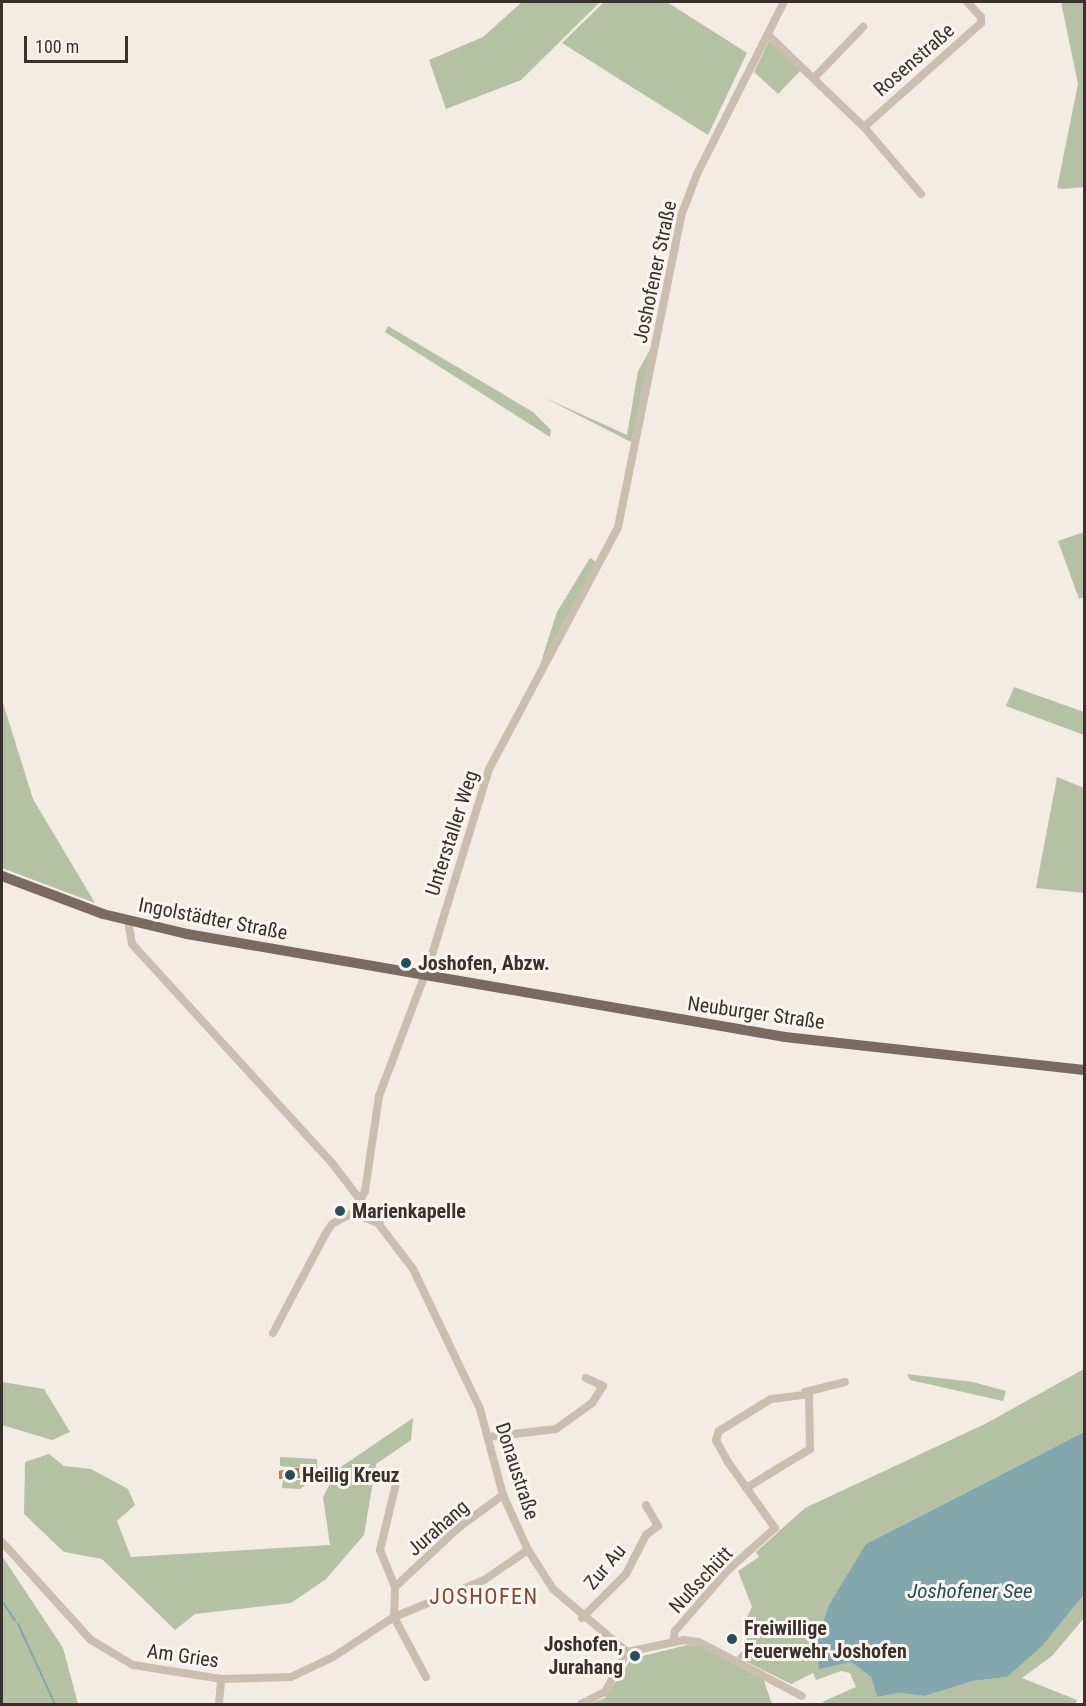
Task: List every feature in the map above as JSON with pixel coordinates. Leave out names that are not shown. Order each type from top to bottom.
[{"type":"main road","name":"Ingolstädter Straße","points":[[2,876],[128,921],[425,975]]},
{"type":"main road","name":"Neuburger Straße","points":[[425,975],[785,1037],[1084,1070]]},
{"type":"street","name":"Joshofener Straße","points":[[627,497],[681,216],[697,174],[784,2]]},
{"type":"street","name":"Rosenstraße","points":[[864,127],[981,23],[981,16],[967,2]]},
{"type":"street","points":[[814,78],[863,27]]},
{"type":"street","points":[[768,35],[864,127],[921,194]]},
{"type":"street","name":"Unterstaller Weg","points":[[273,1334],[326,1233],[332,1224],[353,1213],[361,1197],[379,1096],[425,975],[489,769],[618,526],[627,497]]},
{"type":"street","points":[[128,921],[132,944],[361,1197],[380,1224]]},
{"type":"street","points":[[353,1213],[380,1224]]},
{"type":"street","name":"Donaustraße","points":[[380,1224],[434,1305],[462,1368],[488,1437],[503,1495],[528,1550],[553,1589],[582,1618],[627,1652]]},
{"type":"street","points":[[488,1437],[556,1429],[592,1403],[603,1386],[586,1378]]},
{"type":"street","points":[[805,1392],[845,1382]]},
{"type":"street","points":[[746,1488],[810,1449],[812,1397],[805,1392]]},
{"type":"street","name":"Nußschütt","points":[[673,1640],[728,1570],[774,1530],[716,1440],[719,1431],[771,1399],[805,1392]]},
{"type":"street","name":"Jurahang","points":[[394,1617],[395,1587],[380,1550],[396,1484]]},
{"type":"street","name":"Jurahang","points":[[395,1587],[459,1528],[503,1495]]},
{"type":"street","name":"Zur Au","points":[[582,1618],[626,1574],[646,1535],[658,1526],[646,1505]]},
{"type":"street","name":"Am Gries","points":[[2,1542],[91,1640],[133,1665],[221,1679],[291,1677],[333,1658],[394,1617],[484,1580],[528,1550]]},
{"type":"street","points":[[394,1617],[426,1677]]},
{"type":"street","points":[[581,1704],[605,1692],[627,1652],[673,1640]]},
{"type":"street","name":"Nußschütt","points":[[673,1640],[699,1642],[802,1696]]},
{"type":"street","points":[[219,1704],[221,1679]]},
{"type":"green space","points":[[522,2],[600,2],[521,80],[446,109],[429,60],[483,37]]},
{"type":"green space","points":[[604,2],[667,2],[747,53],[708,135],[562,43]]},
{"type":"green space","points":[[1061,2],[1084,2],[1084,187],[1063,189],[1057,188],[1078,84]]},
{"type":"green space","points":[[769,41],[802,69],[778,94],[754,72]]},
{"type":"green space","points":[[388,326],[533,412],[551,430],[550,437],[385,332]]},
{"type":"green space","points":[[654,343],[631,442],[543,397],[627,435],[638,371]]},
{"type":"green space","points":[[1084,532],[1084,597],[1079,599],[1058,541]]},
{"type":"green space","points":[[590,558],[596,562],[540,665],[557,612]]},
{"type":"green space","points":[[1014,687],[1084,712],[1084,735],[1006,706]]},
{"type":"green space","points":[[3,703],[33,799],[95,903],[2,868]]},
{"type":"green space","points":[[1057,777],[1084,788],[1084,893],[1036,888]]},
{"type":"green space","points":[[1084,1369],[1084,1432],[866,1544],[834,1664],[851,1662],[871,1677],[877,1697],[899,1693],[925,1696],[973,1681],[1007,1677],[1084,1594],[1084,1618],[1052,1656],[1022,1678],[1077,1700],[1075,1704],[827,1704],[822,1702],[856,1687],[850,1673],[841,1671],[816,1680],[813,1673],[791,1684],[737,1657],[748,1644],[743,1625],[752,1607],[738,1571],[759,1557],[756,1552],[805,1508],[985,1424]]},
{"type":"green space","points":[[907,1374],[973,1382],[1006,1391],[1003,1401],[910,1380]]},
{"type":"green space","points":[[2,1382],[44,1389],[70,1432],[52,1440],[2,1425]]},
{"type":"green space","points":[[413,1418],[411,1440],[376,1464],[364,1535],[326,1579],[291,1603],[195,1614],[175,1630],[102,1559],[64,1552],[24,1514],[25,1462],[49,1454],[64,1466],[91,1469],[128,1489],[135,1505],[117,1521],[131,1557],[330,1545],[323,1497],[338,1469]]},
{"type":"green space","points":[[280,1457],[317,1459],[318,1475],[300,1489],[282,1488],[283,1480],[301,1480],[302,1468],[280,1466]]},
{"type":"green space","points":[[2,1556],[63,1648],[78,1704],[2,1704]]},
{"type":"green space","points":[[687,1645],[700,1646],[763,1678],[772,1704],[589,1704],[605,1698],[631,1659]]},
{"type":"water","name":"Joshofener See","points":[[1084,1432],[1084,1594],[1042,1646],[1007,1677],[973,1681],[925,1696],[899,1693],[877,1697],[871,1677],[851,1662],[819,1669],[816,1644],[829,1605],[866,1544]]},
{"type":"building","name":"Heilig Kreuz","points":[[299,1468],[300,1478],[279,1479],[279,1471]]},
{"type":"waterway","points":[[2,1601],[15,1620]]},
{"type":"waterway","points":[[18,1624],[55,1704]]},
{"type":"place","name":"Joshofen, Abzw.","points":[[406,963]]},
{"type":"place","name":"Marienkapelle","points":[[340,1211]]},
{"type":"place","name":"Heilig Kreuz","points":[[290,1475]]},
{"type":"place","name":"Freiwillige Feuerwehr Joshofen","points":[[732,1639]]},
{"type":"place","name":"Joshofen, Jurahang","points":[[635,1656]]},
{"type":"district","name":"JOSHOFEN","points":[[484,1597]]}]
